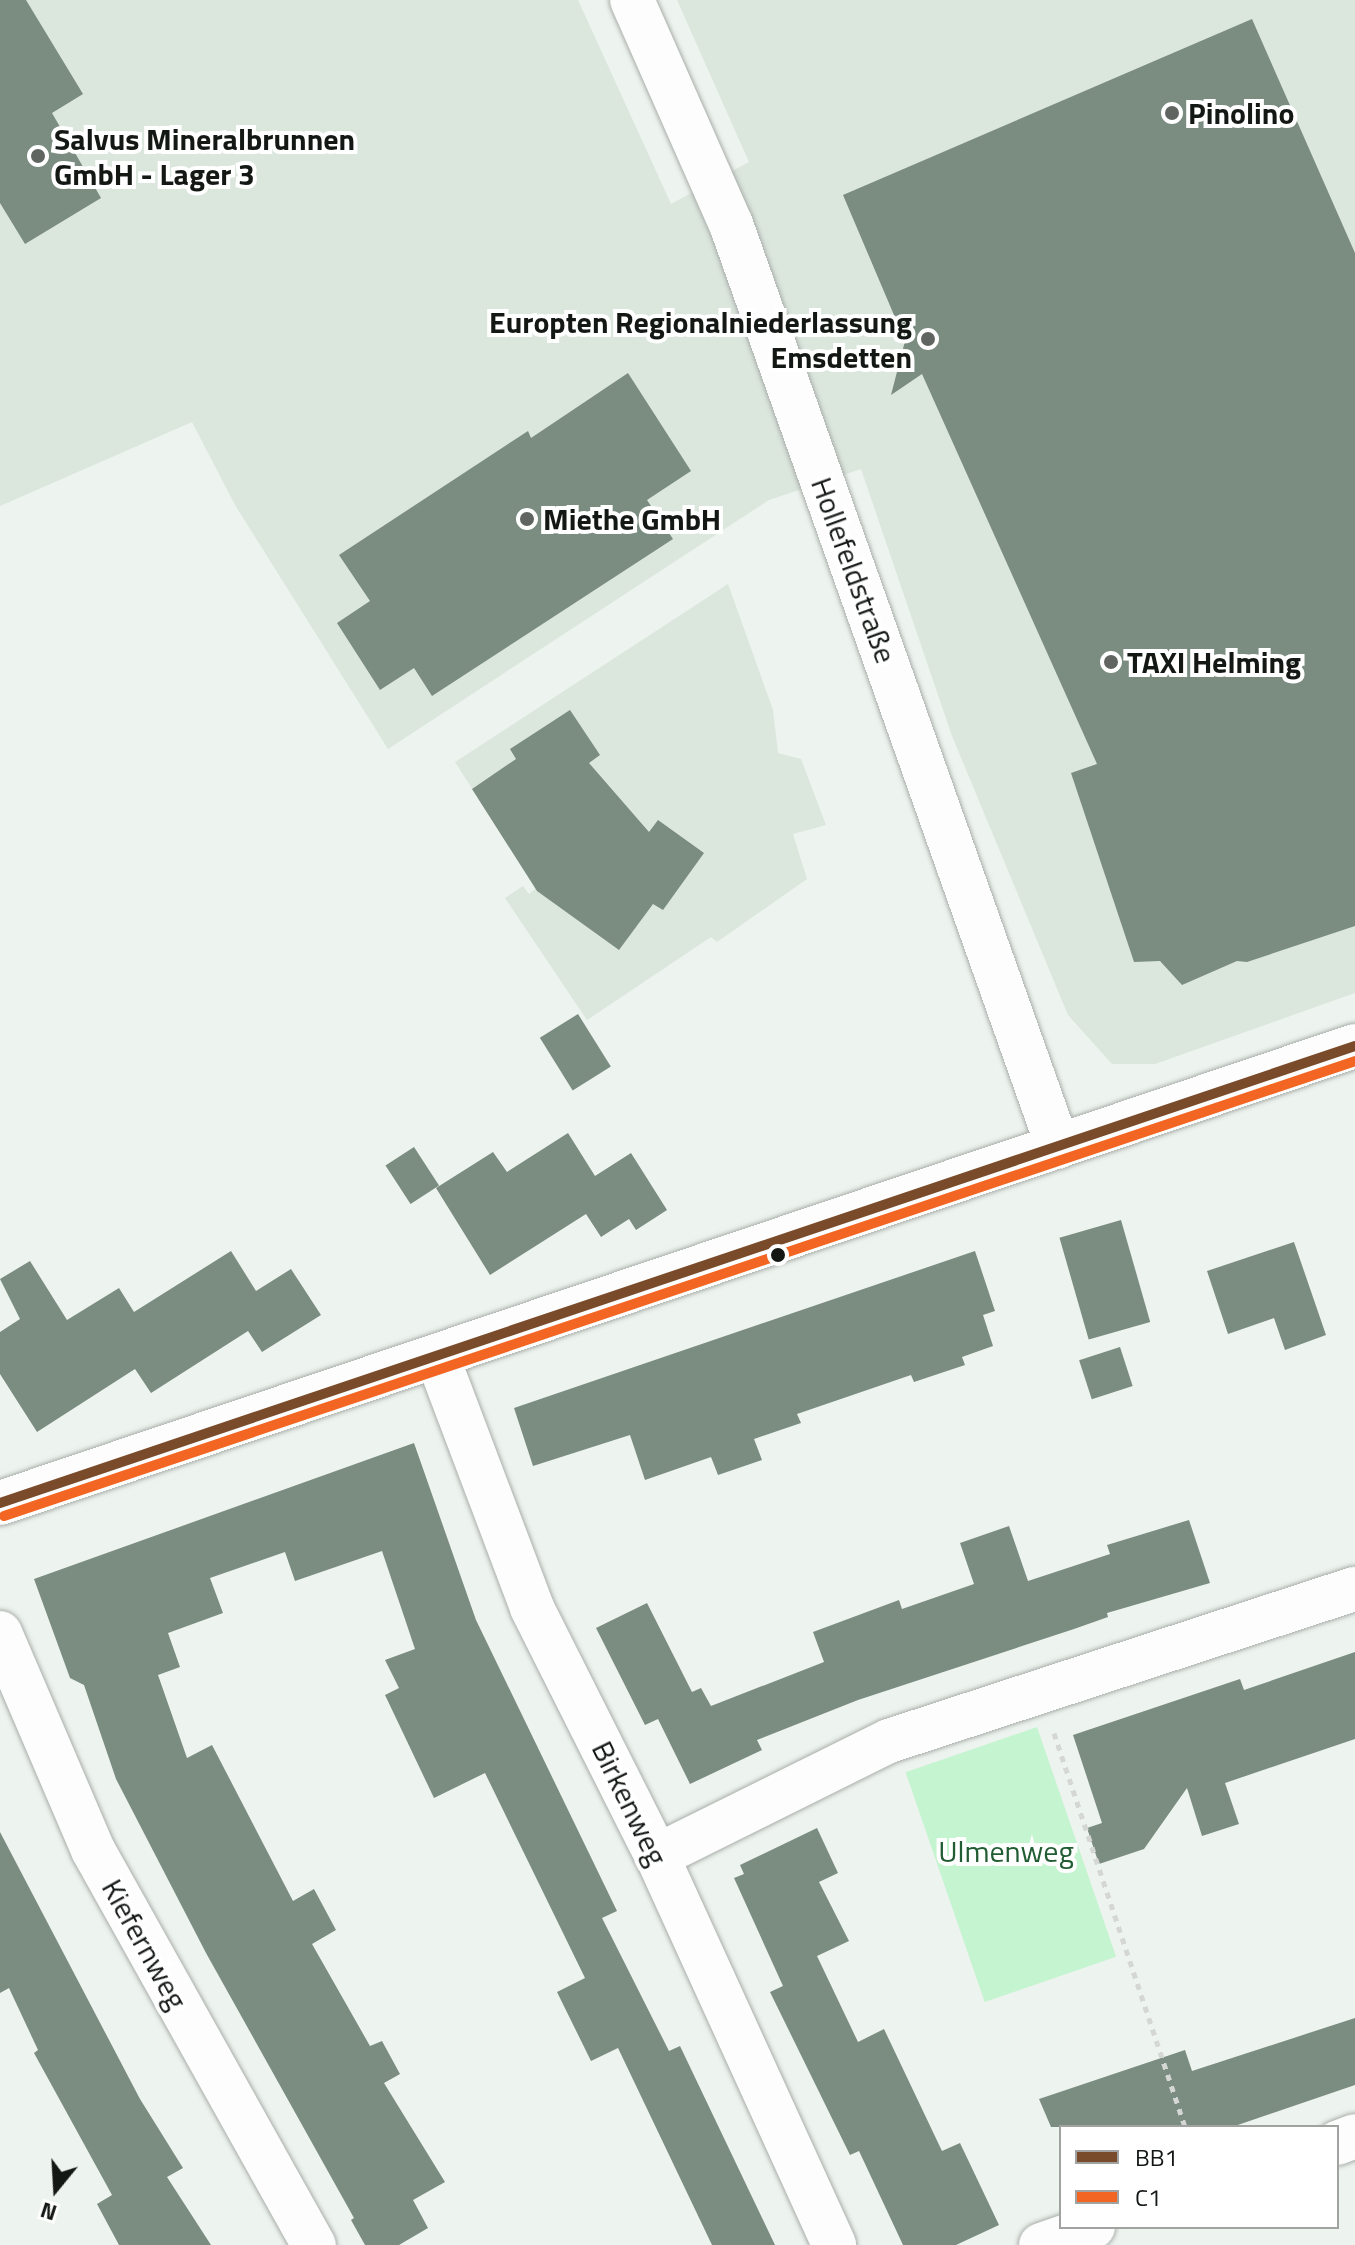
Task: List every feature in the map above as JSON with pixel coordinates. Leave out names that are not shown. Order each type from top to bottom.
[{"type":"street","name":"Hollefeldstraße","points":[[632,0],[731,224],[1058,1147]]},
{"type":"street","points":[[0,1503],[1355,1046]]},
{"type":"street","name":"Birkenweg","points":[[437,1356],[532,1608],[657,1856],[834,2245]]},
{"type":"street","points":[[657,1856],[889,1741],[1355,1589]]},
{"type":"street","name":"Kiefernweg","points":[[0,1633],[93,1850],[314,2245]]},
{"type":"street","points":[[1041,2245],[1087,2229]]},
{"type":"path","points":[[1041,1692],[1184,2125]]},
{"type":"shaded area","points":[[0,0],[578,0],[671,204],[749,162],[677,0],[1355,0],[1355,993],[1155,1064],[1112,1064],[1068,1015],[952,736],[861,469],[769,500],[388,749],[235,505],[192,422],[0,506]]},
{"type":"shaded area","points":[[728,584],[773,710],[778,753],[801,759],[826,825],[793,834],[807,879],[717,942],[711,937],[587,1020],[505,898],[523,886],[529,894],[540,885],[519,862],[455,762]]},
{"type":"green space","name":"Ulmenweg","points":[[1037,1727],[1116,1957],[985,2002],[906,1772]]},
{"type":"building","name":"Salvus Mineralbrunnen GmbH - Lager 3","points":[[0,0],[26,0],[83,94],[52,113],[101,198],[25,244],[0,203]]},
{"type":"building","points":[[1252,19],[1355,253],[1355,926],[1247,962],[1237,961],[1182,985],[1160,961],[1134,962],[1071,773],[1097,764],[922,374],[891,395],[905,341],[843,195]]},
{"type":"building","name":"Miethe GmbH","points":[[628,373],[691,471],[647,500],[673,539],[432,696],[414,668],[380,690],[337,623],[370,601],[339,555],[528,431],[531,438]]},
{"type":"building","points":[[570,710],[600,755],[589,763],[649,832],[658,820],[704,853],[663,910],[653,904],[619,950],[537,891],[472,789],[516,759],[510,749]]},
{"type":"building","points":[[578,1014],[611,1067],[573,1090],[540,1038]]},
{"type":"building","points":[[568,1133],[595,1176],[631,1153],[667,1210],[636,1230],[629,1219],[601,1237],[586,1214],[490,1275],[436,1188],[493,1152],[507,1172]]},
{"type":"building","points":[[414,1147],[439,1186],[411,1204],[385,1166]]},
{"type":"building","points":[[1121,1220],[1150,1322],[1089,1340],[1059,1238]]},
{"type":"building","points":[[1294,1242],[1326,1335],[1285,1350],[1274,1318],[1228,1334],[1207,1271]]},
{"type":"building","points":[[231,1251],[256,1291],[291,1269],[321,1315],[262,1352],[248,1331],[151,1393],[135,1369],[37,1432],[0,1374],[0,1332],[20,1319],[0,1279],[30,1261],[67,1320],[119,1288],[134,1312]]},
{"type":"building","points":[[975,1251],[995,1311],[983,1315],[993,1346],[962,1357],[965,1365],[914,1382],[911,1375],[797,1414],[801,1423],[754,1439],[762,1460],[718,1475],[711,1457],[645,1480],[630,1435],[533,1466],[514,1408]]},
{"type":"building","points":[[1120,1347],[1133,1386],[1092,1399],[1079,1360]]},
{"type":"building","points":[[414,1443],[476,1620],[617,1911],[602,1918],[669,2051],[680,2046],[775,2245],[712,2245],[618,2048],[591,2061],[557,1992],[585,1978],[485,1773],[434,1798],[385,1695],[399,1688],[385,1660],[415,1649],[382,1551],[295,1581],[285,1552],[210,1578],[223,1613],[168,1633],[180,1667],[158,1675],[187,1758],[212,1745],[293,1901],[314,1889],[336,1930],[312,1944],[370,2046],[382,2041],[400,2074],[384,2083],[445,2182],[413,2200],[428,2228],[399,2245],[365,2245],[351,2220],[354,2218],[206,1953],[116,1779],[84,1685],[70,1678],[34,1579]]},
{"type":"building","points":[[1189,1520],[1210,1583],[1107,1613],[1108,1617],[1074,1629],[858,1700],[757,1740],[762,1750],[690,1784],[658,1719],[645,1725],[596,1628],[647,1603],[692,1692],[701,1688],[711,1706],[824,1662],[813,1632],[899,1600],[902,1609],[974,1584],[960,1543],[1009,1526],[1028,1581],[1110,1554],[1107,1545]]},
{"type":"building","points":[[1355,1652],[1355,1739],[1225,1783],[1239,1824],[1202,1836],[1187,1788],[1144,1849],[1099,1864],[1087,1828],[1102,1823],[1073,1735],[1240,1679],[1244,1690]]},
{"type":"building","points":[[817,1828],[838,1873],[819,1882],[849,1941],[817,1956],[858,2042],[884,2029],[942,2151],[960,2143],[999,2225],[956,2245],[903,2245],[859,2151],[850,2155],[770,1992],[783,1986],[734,1878],[744,1874],[740,1865]]},
{"type":"building","points":[[0,1832],[140,2099],[183,2168],[167,2177],[211,2245],[119,2245],[97,2204],[112,2195],[34,2053],[38,2050],[9,1988],[0,1993]]},
{"type":"building","points":[[1355,2018],[1355,2085],[1238,2125],[1051,2127],[1039,2099],[1185,2050],[1192,2071]]},
{"type":"transit line","name":"BB1","points":[[0,1503],[1355,1046]]},
{"type":"transit line","name":"C1","points":[[4,1516],[1355,1061]]},
{"type":"place","name":"Pinolino","points":[[1172,113]]},
{"type":"place","name":"Salvus Mineralbrunnen GmbH - Lager 3","points":[[38,156]]},
{"type":"place","name":"Europten Regionalniederlassung Emsdetten","points":[[928,339]]},
{"type":"place","name":"Miethe GmbH","points":[[527,519]]},
{"type":"place","name":"TAXI Helming","points":[[1111,662]]}]
